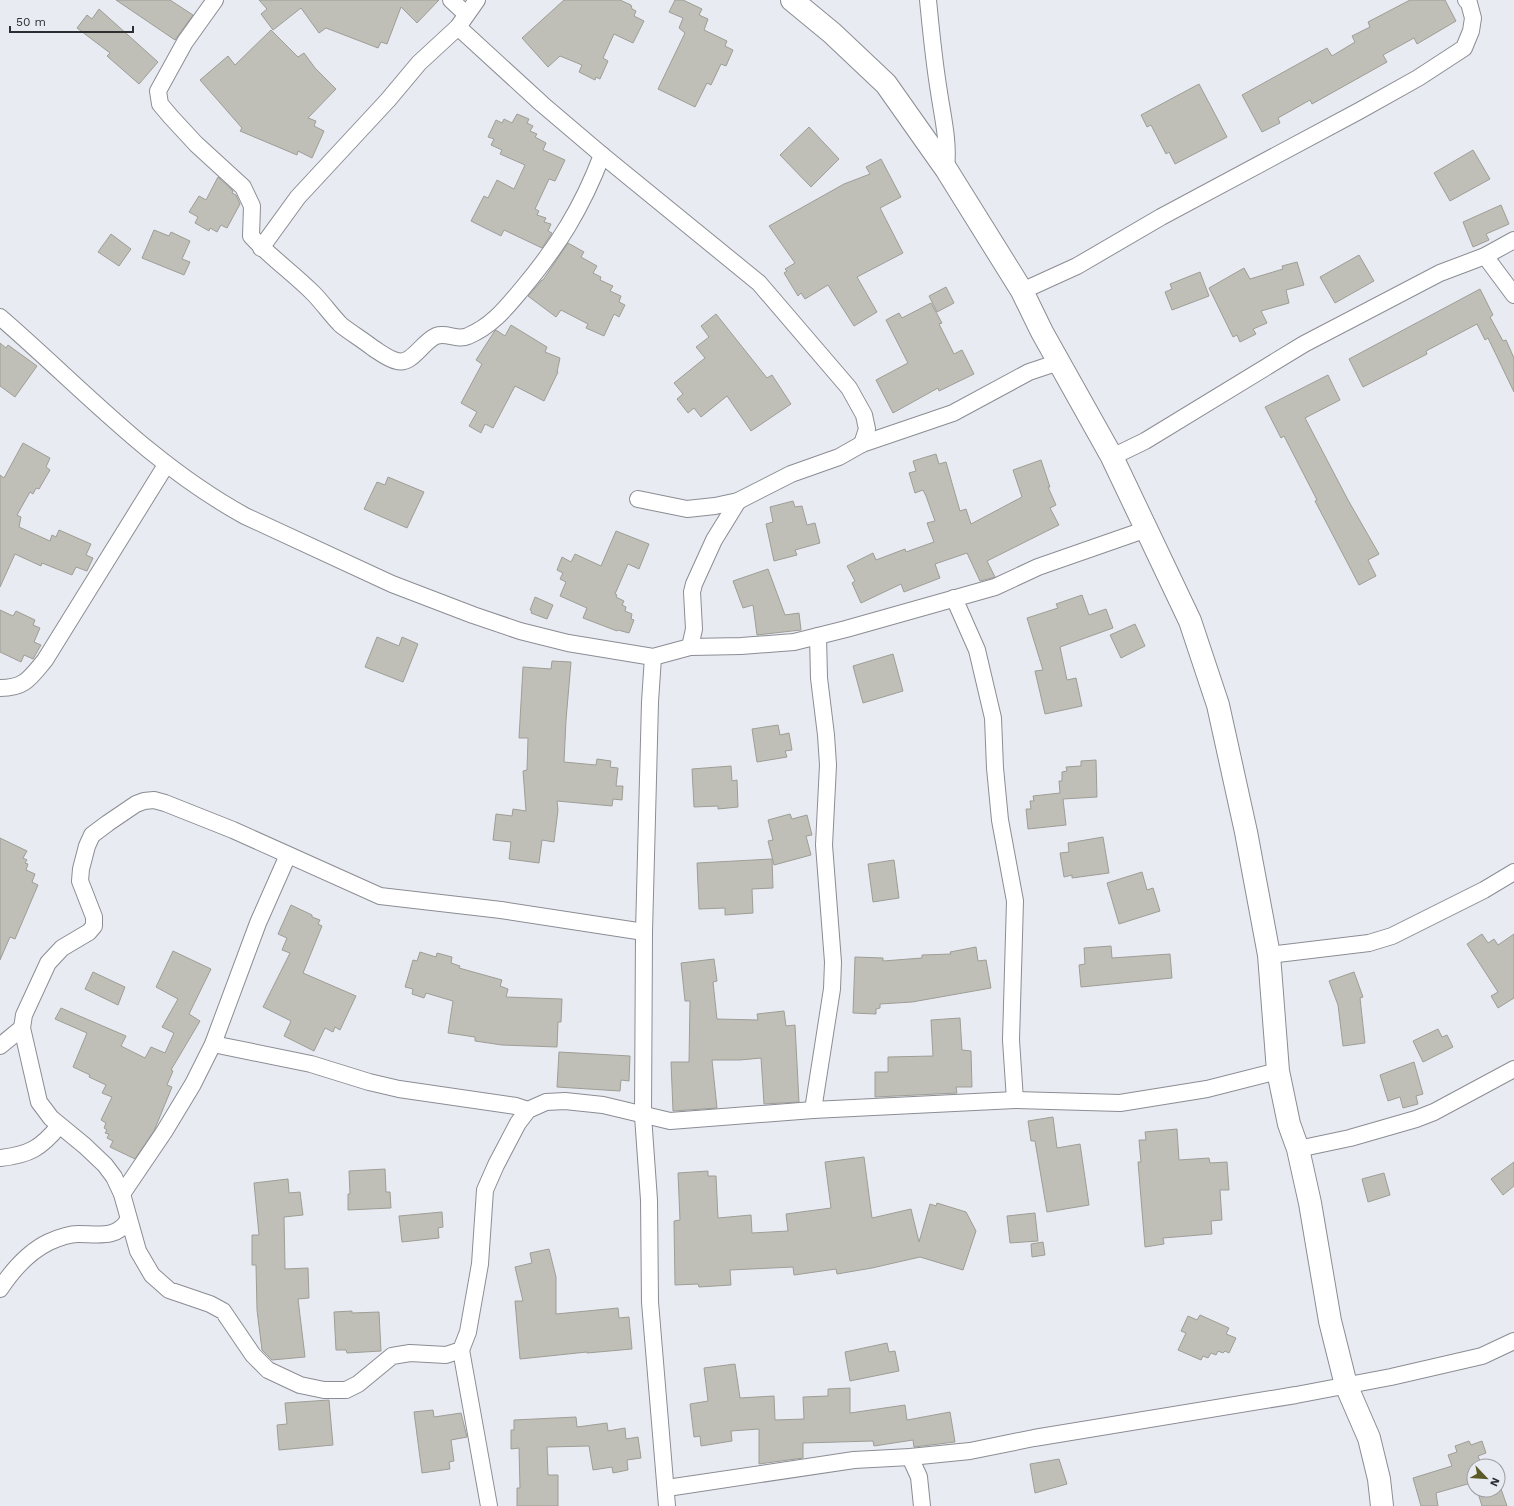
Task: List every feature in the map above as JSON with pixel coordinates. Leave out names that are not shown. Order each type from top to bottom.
[{"type":"main road","points":[[792,0],[832,33],[886,84],[946,169],[1022,291],[1059,362],[1112,457],[1190,621],[1218,704],[1246,832],[1269,955],[1278,1071],[1289,1124],[1298,1149],[1310,1203],[1330,1321],[1346,1384],[1369,1438],[1379,1479],[1382,1506]]},
{"type":"street","points":[[215,0],[185,42],[158,91],[160,104],[196,144],[243,187],[252,206],[251,236],[261,248],[312,292],[341,325],[387,358],[398,362],[403,362],[410,358],[425,342],[436,336],[444,335],[458,338],[468,336],[489,325],[503,312],[550,256],[561,239],[582,202],[602,155]]},
{"type":"street","points":[[451,0],[466,14]]},
{"type":"street","points":[[261,248],[298,198],[388,100],[419,63],[458,27],[466,14],[478,0]]},
{"type":"street","points":[[928,0],[938,92],[946,131],[948,152],[946,169]]},
{"type":"street","points":[[1022,291],[1077,266],[1161,217],[1365,107],[1464,48],[1471,32],[1473,18],[1469,3],[1466,0]]},
{"type":"street","points":[[458,27],[542,104],[759,283],[848,388],[864,415],[867,429],[862,444]]},
{"type":"street","points":[[1112,457],[1145,442],[1304,344],[1440,273],[1485,256],[1514,240]]},
{"type":"street","points":[[1485,256],[1514,294]]},
{"type":"street","points":[[0,317],[121,427],[166,465],[220,502],[245,516],[428,599],[520,631],[602,650],[653,657],[690,648],[794,642],[995,587],[1038,568],[1147,529]]},
{"type":"street","points":[[638,498],[687,509],[738,501],[791,474],[839,457],[862,444],[953,414],[994,389],[1029,372],[1059,362]]},
{"type":"street","points":[[0,688],[15,688],[30,678],[45,660],[166,465]]},
{"type":"street","points":[[690,648],[694,629],[692,592],[694,584],[714,540],[738,501]]},
{"type":"street","points":[[954,598],[977,650],[993,718],[995,768],[1000,820],[1015,901],[1011,1040],[1015,1100]]},
{"type":"street","points":[[813,1110],[832,989],[833,962],[824,845],[828,765],[819,678],[818,636]]},
{"type":"street","points":[[653,657],[650,702],[644,932],[643,1116],[649,1200],[650,1302],[667,1488],[667,1506]]},
{"type":"street","points":[[461,1350],[446,1355],[410,1353],[392,1356],[358,1384],[346,1390],[324,1390],[300,1385],[268,1370],[260,1362],[223,1311],[210,1304],[181,1295],[156,1280],[144,1265],[128,1220],[122,1194],[105,1165],[85,1146],[59,1126],[43,1110],[39,1102],[22,1028],[24,1015],[48,963],[62,948],[89,932],[94,926],[94,917],[80,881],[80,869],[87,846],[95,832],[144,800],[165,803],[380,896],[501,910],[644,932]]},
{"type":"street","points":[[122,1194],[164,1132],[193,1084],[213,1044],[258,923],[288,855]]},
{"type":"street","points":[[1269,955],[1369,943],[1386,938],[1484,890],[1514,872]]},
{"type":"street","points":[[0,1046],[22,1028]]},
{"type":"street","points":[[213,1044],[311,1064],[369,1082],[399,1089],[528,1110],[546,1102],[565,1101],[603,1105],[643,1116],[670,1121],[689,1121],[746,1114],[1015,1100],[1120,1103],[1207,1088],[1278,1071]]},
{"type":"street","points":[[1298,1149],[1350,1138],[1416,1119],[1434,1112],[1514,1069]]},
{"type":"street","points":[[489,1506],[461,1350],[468,1332],[480,1264],[485,1190],[508,1142],[528,1110]]},
{"type":"street","points":[[0,1158],[14,1157],[37,1149],[59,1126]]},
{"type":"street","points":[[0,1289],[28,1256],[49,1242],[69,1235],[112,1234],[119,1230],[128,1220]]},
{"type":"street","points":[[667,1488],[854,1460],[910,1457],[970,1451],[1027,1439],[1296,1395],[1346,1384],[1391,1377],[1482,1356],[1514,1341]]},
{"type":"street","points":[[910,1457],[918,1478],[922,1506]]},
{"type":"building","points":[[116,0],[170,0],[193,15],[175,40]]},
{"type":"building","points":[[259,0],[439,0],[417,23],[401,7],[387,44],[381,42],[378,48],[326,28],[319,33],[301,8],[273,30],[261,14],[267,9]]},
{"type":"building","points":[[564,0],[620,0],[631,5],[632,9],[636,11],[634,16],[644,21],[633,43],[614,34],[603,58],[608,61],[600,79],[596,77],[595,80],[579,72],[582,65],[560,56],[548,67],[522,38]]},
{"type":"building","points":[[675,0],[683,0],[702,9],[699,15],[708,19],[704,30],[727,41],[725,46],[733,50],[726,66],[721,64],[711,85],[707,83],[695,107],[658,89],[685,33],[679,28],[683,18],[669,12]]},
{"type":"building","points":[[1410,0],[1445,0],[1456,21],[1417,44],[1414,38],[1383,55],[1387,62],[1312,104],[1310,100],[1278,118],[1280,123],[1262,132],[1242,95],[1327,48],[1332,56],[1355,42],[1352,36],[1370,27],[1368,22]]},
{"type":"building","points":[[99,9],[158,62],[139,84],[107,56],[110,53],[77,28],[87,15],[92,19]]},
{"type":"building","points":[[271,30],[298,57],[304,53],[315,68],[336,89],[308,118],[316,121],[314,126],[324,131],[312,158],[298,151],[297,155],[240,131],[242,128],[200,80],[228,56],[235,65]]},
{"type":"building","points":[[1199,84],[1227,137],[1175,164],[1169,152],[1166,154],[1151,125],[1147,127],[1141,115]]},
{"type":"building","points":[[517,114],[529,119],[527,123],[533,126],[530,131],[537,134],[535,137],[546,143],[543,150],[565,160],[555,181],[549,179],[535,209],[539,211],[537,215],[546,218],[544,222],[551,224],[548,231],[552,233],[542,248],[504,230],[501,236],[471,221],[484,196],[488,198],[497,180],[514,189],[525,165],[500,154],[502,150],[491,145],[494,139],[488,137],[496,120],[502,123],[504,119],[512,123]]},
{"type":"building","points":[[809,127],[839,159],[811,187],[780,155]]},
{"type":"building","points":[[1473,150],[1490,179],[1450,201],[1434,173]]},
{"type":"building","points":[[881,159],[901,197],[880,208],[903,253],[857,277],[877,312],[854,326],[828,285],[805,299],[801,293],[798,296],[784,273],[787,271],[785,269],[795,263],[769,226],[844,184],[870,174],[866,167]]},
{"type":"building","points":[[218,177],[233,191],[232,193],[236,195],[240,204],[227,228],[221,225],[217,232],[210,228],[209,231],[195,223],[198,217],[189,212],[199,196],[206,200]]},
{"type":"building","points":[[1501,205],[1509,224],[1486,234],[1489,240],[1473,247],[1463,222]]},
{"type":"building","points":[[154,230],[169,236],[171,232],[190,241],[182,259],[190,262],[184,275],[142,258]]},
{"type":"building","points":[[111,234],[131,249],[119,266],[98,252]]},
{"type":"building","points":[[568,243],[584,252],[581,257],[597,266],[593,273],[601,277],[600,280],[613,286],[610,291],[621,296],[619,302],[625,305],[619,317],[614,314],[604,336],[586,328],[588,324],[561,310],[556,317],[528,296],[543,280]]},
{"type":"building","points":[[1359,255],[1374,281],[1335,303],[1320,277]]},
{"type":"building","points":[[1297,262],[1304,285],[1286,290],[1289,303],[1261,311],[1267,323],[1253,329],[1256,334],[1240,342],[1237,335],[1233,337],[1209,288],[1244,268],[1250,279],[1283,269],[1282,266]]},
{"type":"building","points":[[1200,272],[1209,296],[1172,310],[1165,292],[1172,289],[1170,284]]},
{"type":"building","points":[[946,287],[954,303],[937,312],[929,296]]},
{"type":"building","points":[[1480,289],[1493,315],[1490,317],[1503,341],[1506,340],[1514,358],[1514,392],[1488,338],[1485,340],[1477,324],[1426,351],[1427,354],[1363,387],[1349,359]]},
{"type":"building","points":[[931,303],[942,323],[939,324],[954,354],[962,350],[974,374],[939,391],[938,388],[893,413],[876,380],[908,363],[886,320],[899,313],[902,318]]},
{"type":"building","points":[[716,314],[767,378],[772,375],[791,404],[751,431],[727,396],[701,417],[694,408],[688,413],[677,399],[683,394],[674,383],[705,358],[696,347],[709,337],[701,326]]},
{"type":"building","points":[[511,325],[547,347],[545,352],[560,358],[558,372],[544,401],[515,386],[493,428],[485,424],[481,433],[469,426],[477,412],[461,403],[482,364],[476,360],[496,330],[505,336]]},
{"type":"building","points":[[0,343],[6,348],[8,345],[37,366],[15,397],[0,386]]},
{"type":"building","points":[[1328,375],[1340,400],[1305,418],[1348,500],[1379,554],[1368,560],[1376,576],[1359,585],[1315,501],[1317,500],[1284,436],[1281,438],[1265,407]]},
{"type":"building","points":[[23,443],[50,458],[46,467],[50,470],[39,489],[36,488],[33,494],[30,492],[17,515],[21,517],[19,527],[50,541],[52,535],[56,537],[59,530],[91,544],[86,555],[93,558],[87,571],[76,567],[72,575],[42,563],[41,566],[15,554],[0,587],[0,475],[4,478]]},
{"type":"building","points":[[936,454],[939,464],[946,462],[960,511],[966,509],[971,524],[1022,497],[1013,470],[1041,460],[1050,487],[1048,487],[1056,505],[1050,508],[1059,525],[987,561],[995,577],[980,581],[967,553],[935,564],[940,578],[904,592],[901,584],[861,603],[852,583],[855,581],[847,566],[873,553],[876,560],[905,549],[906,552],[934,542],[927,523],[935,521],[926,496],[923,490],[915,493],[909,473],[916,471],[913,461]]},
{"type":"building","points":[[388,477],[424,492],[407,528],[364,509],[377,482],[385,485]]},
{"type":"building","points":[[793,501],[795,507],[802,506],[807,525],[815,523],[820,543],[795,550],[797,555],[774,561],[766,524],[773,522],[770,507]]},
{"type":"building","points":[[616,531],[649,544],[639,569],[628,564],[615,594],[617,595],[616,597],[624,601],[622,605],[626,607],[625,611],[632,614],[631,619],[634,620],[629,633],[617,631],[583,618],[587,608],[560,596],[566,582],[560,579],[563,573],[557,570],[562,557],[571,562],[575,554],[601,566]]},
{"type":"building","points":[[768,569],[785,615],[799,613],[801,630],[757,635],[753,605],[743,608],[733,581]]},
{"type":"building","points":[[1082,595],[1089,615],[1106,609],[1113,628],[1060,647],[1067,680],[1076,678],[1082,706],[1045,714],[1035,671],[1043,670],[1027,618],[1058,608],[1056,604]]},
{"type":"building","points":[[535,597],[553,605],[547,619],[531,613],[532,611],[530,610]]},
{"type":"building","points":[[0,610],[13,616],[16,611],[35,620],[33,625],[40,628],[34,642],[41,645],[33,659],[24,655],[21,662],[0,652]]},
{"type":"building","points":[[1135,624],[1145,646],[1121,658],[1110,635]]},
{"type":"building","points":[[377,637],[399,646],[402,637],[418,644],[403,682],[365,667]]},
{"type":"building","points":[[893,654],[903,691],[863,703],[853,666]]},
{"type":"building","points":[[552,661],[571,662],[564,762],[596,765],[597,759],[611,761],[610,767],[618,768],[616,786],[623,786],[622,800],[613,799],[612,806],[557,801],[558,810],[554,842],[542,840],[539,863],[509,859],[511,842],[493,840],[496,814],[512,816],[513,809],[526,811],[523,771],[527,770],[528,738],[519,738],[523,667],[551,669]]},
{"type":"building","points":[[778,725],[780,735],[789,733],[792,750],[785,751],[787,757],[757,762],[752,729]]},
{"type":"building","points":[[1096,760],[1097,797],[1063,799],[1066,825],[1028,829],[1026,809],[1031,809],[1030,801],[1034,801],[1033,796],[1060,793],[1059,781],[1062,781],[1062,772],[1067,771],[1066,767],[1081,766],[1081,761]]},
{"type":"building","points":[[731,766],[732,781],[737,780],[738,807],[718,809],[718,806],[694,807],[692,769]]},
{"type":"building","points":[[790,814],[792,819],[807,815],[812,835],[806,836],[811,855],[774,865],[768,841],[773,840],[768,820]]},
{"type":"building","points":[[1103,837],[1109,873],[1072,878],[1072,875],[1064,877],[1060,853],[1069,852],[1068,843]]},
{"type":"building","points":[[0,838],[27,851],[23,858],[27,860],[25,863],[28,864],[26,870],[35,874],[32,882],[38,885],[15,939],[10,937],[0,960]]},
{"type":"building","points":[[772,859],[773,888],[752,889],[753,913],[725,915],[725,908],[699,909],[697,863]]},
{"type":"building","points":[[894,860],[899,898],[873,902],[868,864]]},
{"type":"building","points":[[1142,872],[1147,890],[1153,888],[1160,911],[1119,924],[1107,883]]},
{"type":"building","points":[[291,905],[320,920],[318,924],[322,926],[303,973],[356,996],[340,1030],[335,1027],[333,1032],[325,1028],[314,1051],[284,1036],[291,1021],[263,1007],[290,953],[282,950],[287,938],[278,934]]},
{"type":"building","points":[[1482,934],[1488,943],[1494,939],[1498,945],[1514,934],[1514,998],[1498,1008],[1491,996],[1498,992],[1467,944]]},
{"type":"building","points":[[1111,946],[1112,958],[1170,954],[1172,978],[1081,987],[1079,965],[1085,964],[1084,948]]},
{"type":"building","points":[[976,947],[978,961],[986,960],[991,988],[912,1002],[880,1004],[880,1008],[876,1009],[876,1014],[853,1013],[855,957],[883,958],[883,961],[922,958],[922,955],[951,954],[950,952]]},
{"type":"building","points":[[173,951],[211,969],[189,1014],[200,1021],[171,1070],[173,1071],[167,1085],[172,1087],[154,1131],[135,1159],[110,1147],[113,1141],[107,1138],[109,1134],[105,1133],[107,1130],[104,1128],[106,1123],[101,1120],[112,1097],[102,1093],[106,1085],[73,1067],[87,1033],[55,1019],[61,1008],[126,1036],[121,1046],[145,1058],[151,1047],[165,1053],[174,1033],[162,1027],[178,999],[156,987]]},
{"type":"building","points":[[420,952],[436,957],[437,953],[452,957],[451,963],[460,966],[459,968],[502,980],[500,986],[508,989],[506,997],[562,999],[561,1022],[558,1022],[557,1047],[502,1045],[475,1041],[475,1037],[448,1033],[453,1001],[426,993],[424,998],[412,994],[413,989],[405,987],[413,960],[417,961]]},
{"type":"building","points":[[714,959],[717,981],[713,982],[717,1019],[758,1020],[757,1014],[784,1011],[786,1026],[795,1025],[799,1102],[764,1104],[761,1058],[712,1060],[717,1108],[673,1111],[671,1062],[689,1062],[690,1001],[685,1001],[681,963]]},
{"type":"building","points":[[93,972],[125,987],[118,1005],[85,989]]},
{"type":"building","points":[[1354,972],[1363,997],[1360,998],[1365,1043],[1343,1046],[1338,1005],[1329,981]]},
{"type":"building","points":[[960,1018],[962,1050],[971,1051],[972,1087],[956,1087],[957,1093],[875,1097],[875,1072],[888,1072],[888,1057],[933,1056],[931,1020]]},
{"type":"building","points":[[1438,1029],[1442,1037],[1447,1035],[1453,1047],[1423,1062],[1413,1041]]},
{"type":"building","points":[[559,1052],[630,1056],[629,1081],[621,1080],[620,1091],[557,1087]]},
{"type":"building","points":[[1414,1062],[1423,1094],[1416,1096],[1418,1104],[1403,1108],[1400,1097],[1388,1101],[1380,1075]]},
{"type":"building","points":[[1053,1117],[1057,1148],[1080,1144],[1089,1205],[1047,1212],[1035,1141],[1031,1141],[1028,1121]]},
{"type":"building","points":[[1177,1129],[1179,1160],[1209,1158],[1210,1163],[1227,1162],[1229,1190],[1220,1190],[1222,1220],[1211,1221],[1212,1234],[1163,1238],[1164,1244],[1145,1247],[1138,1162],[1141,1162],[1139,1140],[1146,1140],[1145,1132]]},
{"type":"building","points":[[864,1157],[872,1218],[911,1209],[919,1242],[930,1204],[936,1206],[937,1203],[966,1212],[976,1231],[963,1270],[920,1257],[837,1274],[836,1269],[794,1275],[793,1267],[730,1270],[731,1285],[699,1287],[698,1284],[675,1285],[674,1221],[680,1220],[678,1173],[708,1171],[708,1176],[716,1176],[718,1218],[751,1215],[752,1233],[788,1231],[786,1214],[831,1208],[825,1162]]},
{"type":"building","points":[[1514,1162],[1514,1186],[1503,1195],[1491,1179]]},
{"type":"building","points":[[385,1169],[386,1192],[390,1192],[391,1208],[348,1210],[348,1194],[350,1194],[349,1171]]},
{"type":"building","points":[[1384,1173],[1390,1195],[1368,1202],[1362,1179]]},
{"type":"building","points":[[288,1179],[289,1193],[300,1192],[303,1215],[284,1217],[285,1269],[308,1268],[309,1298],[298,1299],[305,1357],[272,1360],[262,1350],[257,1310],[256,1265],[252,1265],[252,1235],[259,1235],[254,1183]]},
{"type":"building","points":[[442,1212],[443,1227],[438,1228],[439,1238],[402,1242],[399,1216]]},
{"type":"building","points":[[1035,1213],[1038,1241],[1010,1243],[1007,1216]]},
{"type":"building","points":[[1043,1242],[1045,1255],[1032,1257],[1031,1244]]},
{"type":"building","points":[[549,1249],[556,1277],[556,1314],[618,1308],[619,1318],[629,1317],[632,1349],[520,1359],[515,1301],[523,1301],[515,1267],[532,1263],[530,1253]]},
{"type":"building","points":[[352,1311],[352,1313],[379,1312],[381,1351],[347,1353],[346,1350],[336,1350],[334,1312]]},
{"type":"building","points":[[1200,1315],[1229,1328],[1226,1334],[1236,1338],[1229,1353],[1225,1351],[1223,1353],[1218,1351],[1216,1355],[1211,1353],[1208,1358],[1203,1356],[1201,1360],[1178,1350],[1186,1333],[1181,1331],[1188,1316],[1197,1320]]},
{"type":"building","points":[[887,1343],[889,1352],[895,1351],[899,1371],[850,1381],[845,1352]]},
{"type":"building","points":[[735,1364],[740,1398],[774,1396],[775,1420],[804,1419],[803,1397],[828,1396],[828,1389],[850,1388],[850,1413],[905,1405],[907,1420],[950,1412],[955,1442],[914,1447],[913,1440],[874,1446],[873,1441],[803,1443],[803,1458],[759,1464],[759,1429],[731,1431],[732,1441],[701,1446],[700,1436],[694,1437],[690,1404],[708,1401],[704,1368]]},
{"type":"building","points":[[329,1400],[333,1445],[279,1450],[277,1425],[287,1424],[285,1403]]},
{"type":"building","points":[[433,1410],[434,1417],[461,1413],[467,1437],[451,1440],[454,1461],[449,1462],[450,1469],[422,1473],[414,1412]]},
{"type":"building","points":[[576,1417],[577,1427],[607,1423],[608,1431],[625,1428],[626,1439],[638,1437],[641,1458],[627,1460],[628,1470],[613,1473],[612,1467],[593,1470],[589,1446],[547,1447],[548,1475],[558,1475],[558,1506],[517,1506],[517,1488],[520,1488],[519,1448],[511,1449],[511,1430],[514,1430],[514,1420]]},
{"type":"building","points":[[1469,1441],[1471,1445],[1482,1441],[1486,1453],[1478,1456],[1479,1458],[1466,1458],[1466,1484],[1436,1493],[1438,1506],[1421,1506],[1413,1478],[1452,1466],[1448,1455],[1457,1452],[1455,1446]]},
{"type":"building","points":[[1059,1459],[1067,1484],[1035,1493],[1030,1464]]},
{"type":"building","points":[[1480,1498],[1504,1498],[1507,1506],[1482,1506]]}]
